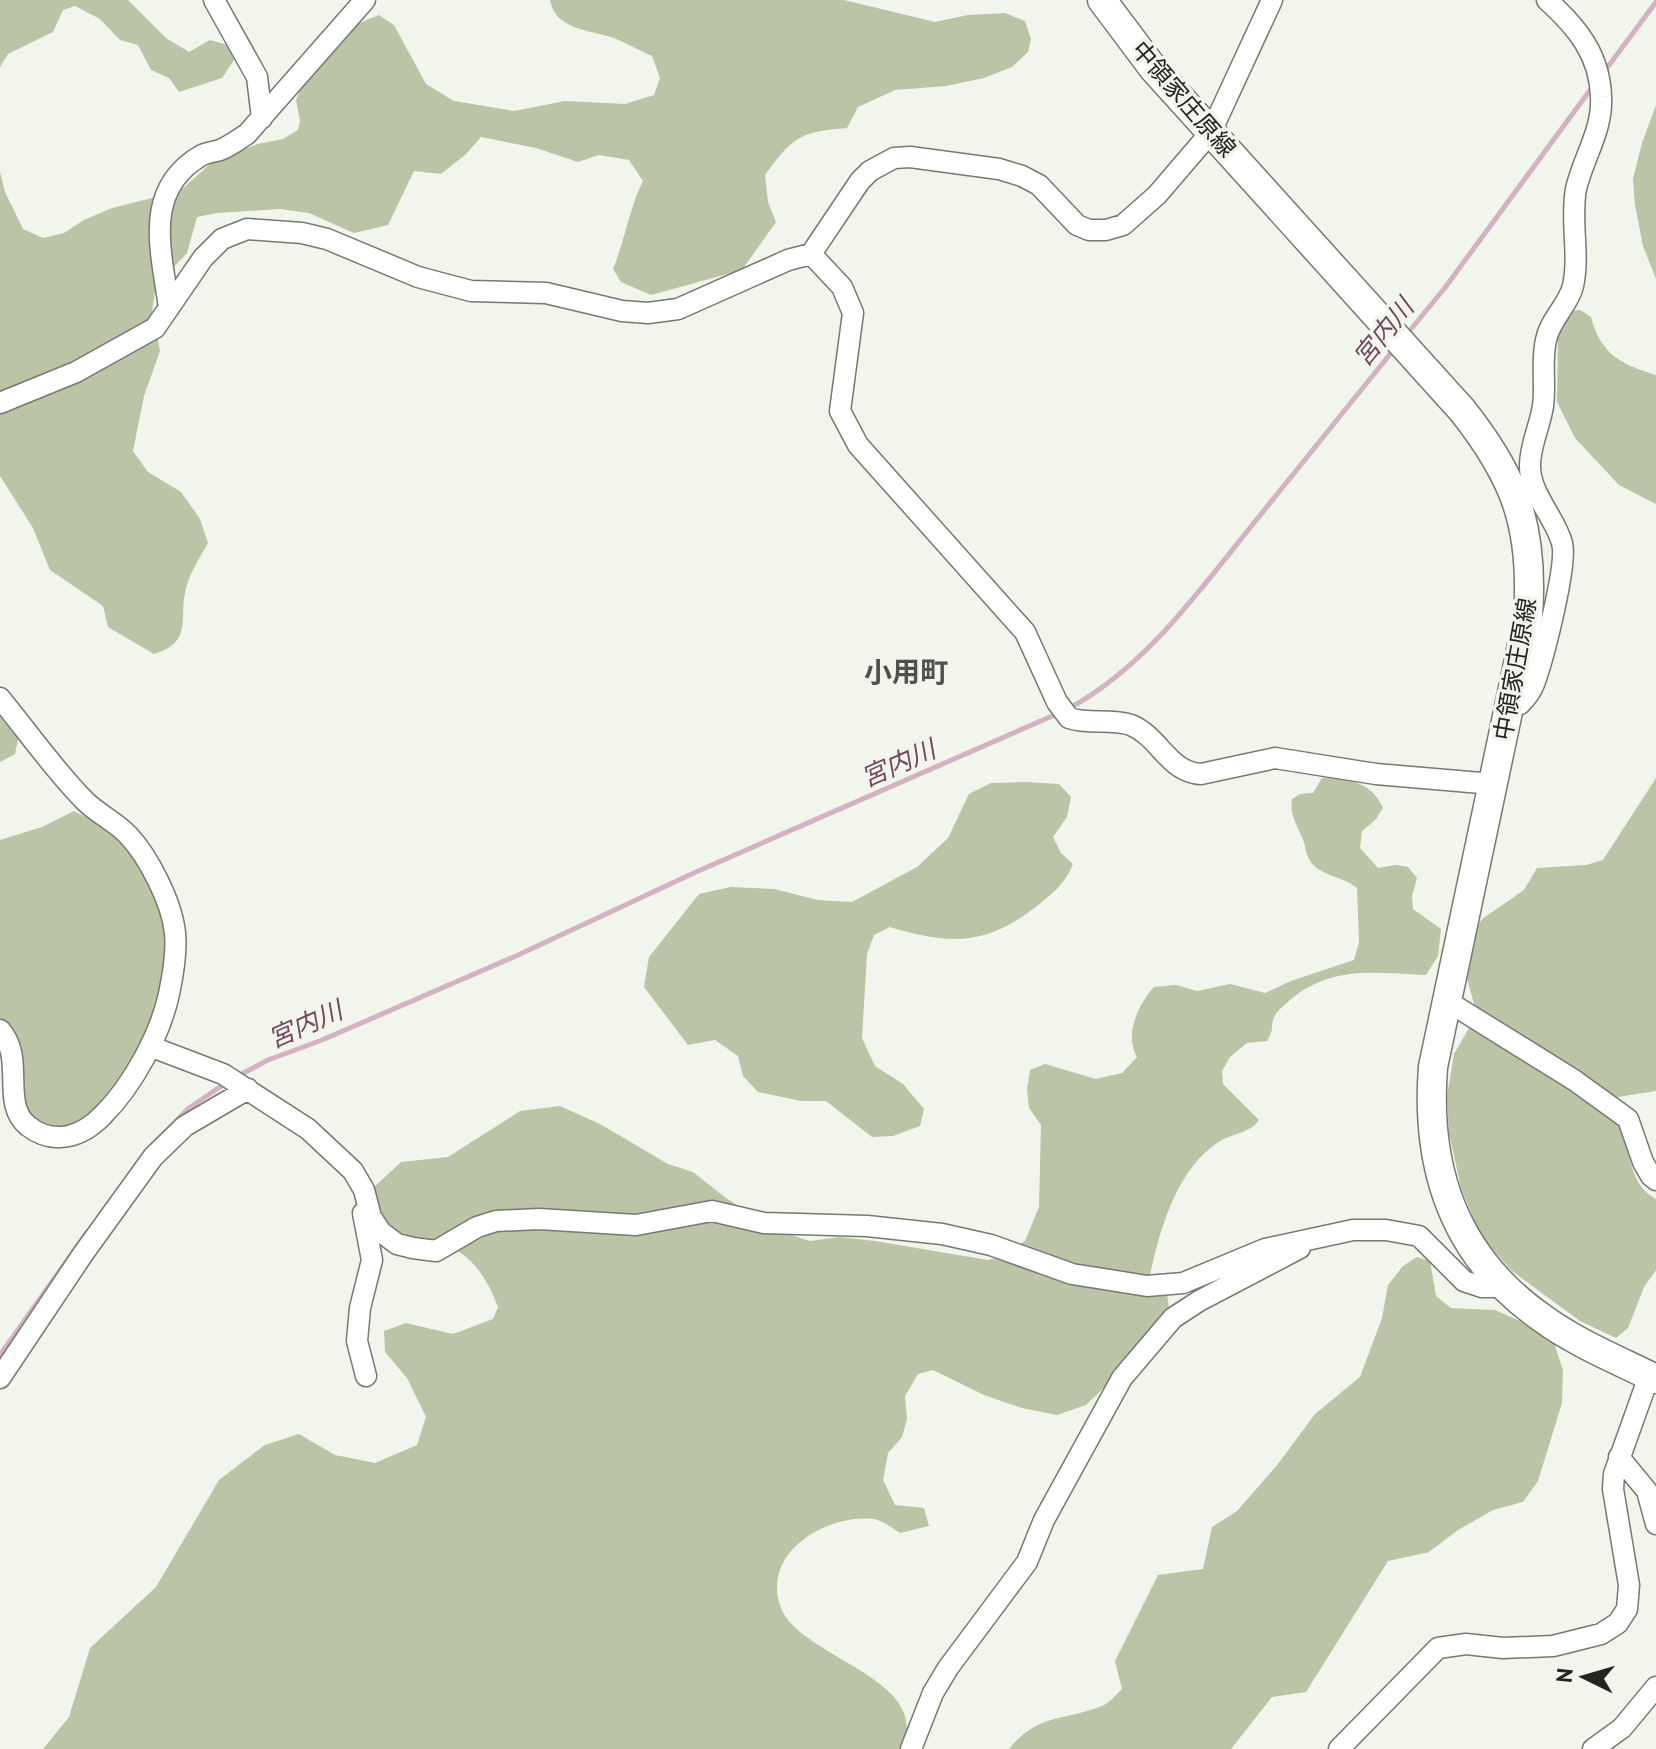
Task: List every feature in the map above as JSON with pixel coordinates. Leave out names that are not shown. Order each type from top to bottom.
[{"type":"main road","name":"中領家庄原線","points":[[1102,0],[1153,68],[1462,410],[1489,444],[1505,472],[1520,511],[1528,546],[1531,581],[1528,617],[1433,1067],[1430,1106],[1432,1138],[1441,1181],[1452,1212],[1469,1242],[1503,1287],[1543,1319],[1653,1377]]},
{"type":"street","points":[[214,0],[257,77],[262,118]]},
{"type":"street","points":[[169,308],[160,255],[158,216],[168,189],[200,157],[222,149],[247,134],[365,0]]},
{"type":"street","points":[[0,403],[76,372],[155,328],[203,258],[222,239],[247,229],[302,233],[327,239],[418,277],[471,291],[546,293],[622,311],[648,313],[678,309],[788,260],[811,254],[860,181],[870,171],[894,158],[910,157],[978,166],[1022,176],[1039,185],[1077,225],[1089,230],[1106,230],[1123,225],[1157,195],[1211,132],[1272,0]]},
{"type":"street","points":[[1509,706],[1520,704],[1534,684],[1564,566],[1563,543],[1535,488],[1530,463],[1543,408],[1546,340],[1574,279],[1576,192],[1598,128],[1600,84],[1586,41],[1547,0]]},
{"type":"street","points":[[811,254],[842,287],[853,313],[840,411],[847,426],[858,445],[1025,632],[1062,710],[1073,720],[1129,724],[1150,738],[1175,766],[1192,773],[1201,774],[1275,758],[1376,774],[1493,784]]},
{"type":"street","points":[[0,698],[86,801],[128,836],[152,870],[165,897],[175,933],[173,975],[164,1015],[152,1047],[109,1109],[94,1125],[76,1136],[49,1136],[29,1127],[17,1115],[13,1058],[0,1030]]},
{"type":"street","points":[[1447,1001],[1574,1080],[1628,1119],[1643,1162],[1656,1180]]},
{"type":"street","points":[[152,1047],[240,1084],[289,1116],[353,1171],[364,1190],[363,1219],[372,1260],[360,1308],[357,1341],[366,1376]]},
{"type":"street","points":[[0,1378],[153,1157],[185,1126],[240,1084]]},
{"type":"street","points":[[365,1201],[371,1217],[387,1238],[413,1248],[436,1251],[477,1227],[496,1221],[539,1219],[636,1225],[712,1211],[764,1223],[867,1226],[942,1234],[991,1245],[1072,1274],[1147,1286],[1183,1283],[1265,1249],[1353,1230],[1386,1230],[1419,1236],[1464,1281],[1482,1287],[1503,1287]]},
{"type":"street","points":[[911,1749],[933,1693],[1027,1562],[1044,1520],[1081,1451],[1122,1378],[1144,1349],[1173,1318],[1199,1301],[1318,1239]]},
{"type":"street","points":[[1339,1749],[1438,1648],[1466,1644],[1503,1648],[1553,1646],[1601,1634],[1618,1623],[1627,1609],[1629,1585],[1613,1489],[1614,1474],[1653,1377]]},
{"type":"street","points":[[1619,1457],[1647,1491],[1656,1524]]},
{"type":"street","points":[[1593,1749],[1622,1728],[1656,1687]]},
{"type":"green space","points":[[0,0],[128,0],[166,38],[189,52],[210,40],[228,45],[234,60],[222,78],[179,92],[169,78],[151,70],[138,45],[120,40],[100,19],[75,6],[63,10],[53,32],[8,54],[0,67]]},
{"type":"green space","points":[[550,0],[844,0],[935,22],[968,15],[1005,13],[1025,21],[1031,39],[1028,52],[1012,67],[984,78],[946,86],[895,90],[858,107],[847,128],[818,132],[798,139],[765,175],[768,202],[776,222],[742,270],[651,295],[621,282],[613,269],[643,181],[629,160],[599,155],[578,162],[536,148],[481,137],[441,174],[414,171],[388,225],[354,233],[309,213],[280,209],[197,217],[187,253],[156,286],[152,311],[160,351],[144,396],[133,451],[148,472],[181,492],[200,519],[208,543],[188,582],[182,628],[175,643],[154,654],[108,627],[103,606],[50,570],[33,528],[0,476],[0,172],[5,192],[23,229],[43,238],[64,233],[112,208],[180,191],[212,162],[258,144],[283,139],[298,130],[300,121],[296,100],[304,81],[359,23],[379,15],[394,25],[426,84],[454,101],[514,111],[565,101],[625,104],[654,95],[660,78],[652,56],[616,39],[565,23],[553,10]]},
{"type":"green space","points":[[1656,105],[1656,279],[1643,246],[1633,179]]},
{"type":"green space","points":[[1580,310],[1591,317],[1600,340],[1614,356],[1656,375],[1656,504],[1619,485],[1575,438],[1557,402],[1558,333],[1570,311]]},
{"type":"green space","points":[[0,707],[19,734],[15,754],[0,762]]},
{"type":"green space","points":[[1322,778],[1358,783],[1372,792],[1383,808],[1362,831],[1360,848],[1378,868],[1408,867],[1417,878],[1412,896],[1413,909],[1441,929],[1438,956],[1426,975],[1372,973],[1338,976],[1322,981],[1290,1000],[1279,1011],[1267,1041],[1247,1043],[1230,1057],[1222,1071],[1223,1084],[1259,1120],[1251,1128],[1217,1143],[1202,1155],[1180,1186],[1164,1223],[1149,1280],[1167,1292],[1169,1310],[1140,1348],[1120,1363],[1110,1382],[1086,1405],[1057,1415],[1022,1408],[984,1395],[933,1370],[918,1374],[905,1396],[907,1419],[902,1437],[888,1453],[883,1480],[895,1505],[924,1508],[929,1526],[900,1533],[873,1519],[836,1523],[802,1541],[788,1554],[780,1570],[777,1588],[781,1608],[793,1626],[883,1687],[900,1704],[907,1725],[901,1749],[43,1749],[69,1717],[90,1648],[156,1587],[219,1480],[265,1445],[299,1434],[335,1455],[375,1463],[417,1445],[426,1417],[407,1378],[385,1352],[384,1331],[406,1323],[453,1334],[493,1319],[498,1307],[481,1274],[457,1250],[434,1241],[384,1231],[373,1188],[401,1162],[448,1157],[520,1111],[560,1106],[600,1124],[668,1164],[693,1172],[726,1198],[778,1231],[810,1241],[839,1237],[988,1260],[1001,1257],[1025,1241],[1039,1207],[1041,1125],[1029,1108],[1027,1089],[1030,1070],[1045,1064],[1096,1079],[1122,1073],[1137,1057],[1132,1029],[1143,1002],[1154,987],[1176,985],[1197,991],[1230,984],[1265,993],[1354,960],[1359,942],[1357,888],[1313,865],[1292,813],[1292,799],[1300,794],[1313,793]]},
{"type":"green space","points":[[1656,778],[1656,1091],[1618,1097],[1609,1111],[1623,1135],[1638,1182],[1656,1199],[1656,1270],[1644,1287],[1628,1328],[1616,1338],[1580,1321],[1511,1270],[1481,1236],[1461,1188],[1449,1133],[1447,1096],[1454,1054],[1469,1028],[1474,1004],[1465,971],[1467,944],[1482,919],[1524,890],[1537,868],[1586,865],[1603,860]]},
{"type":"green space","points":[[991,783],[1059,784],[1071,797],[1067,817],[1053,837],[1061,853],[1073,864],[1058,888],[1018,919],[984,935],[949,939],[890,927],[874,935],[867,954],[862,1038],[875,1066],[903,1084],[924,1109],[920,1126],[893,1136],[872,1137],[826,1101],[801,1101],[758,1092],[743,1076],[738,1056],[715,1040],[688,1045],[644,987],[649,957],[699,894],[731,887],[774,889],[818,900],[852,902],[917,867],[948,838],[969,794]]},
{"type":"green space","points":[[74,811],[114,834],[142,868],[161,913],[169,958],[166,985],[157,1014],[130,1067],[95,1115],[81,1124],[54,1133],[28,1117],[0,1021],[0,840],[42,827]]},
{"type":"green space","points":[[1417,1257],[1430,1261],[1436,1296],[1451,1308],[1495,1310],[1531,1326],[1554,1343],[1563,1370],[1562,1403],[1538,1481],[1523,1502],[1493,1510],[1458,1530],[1429,1552],[1388,1561],[1306,1692],[1272,1697],[1231,1749],[1009,1749],[1031,1729],[1102,1706],[1122,1689],[1115,1661],[1158,1575],[1203,1569],[1212,1527],[1237,1511],[1278,1464],[1315,1414],[1360,1377],[1382,1318],[1388,1285],[1403,1266]]},
{"type":"waterway","name":"宮内川","points":[[1604,72],[1656,2]]},
{"type":"waterway","name":"宮内川","points":[[1407,334],[1444,289],[1593,86]]},
{"type":"waterway","name":"宮内川","points":[[1068,709],[1121,673],[1167,628],[1395,348]]},
{"type":"waterway","name":"宮内川","points":[[238,1076],[268,1060],[322,1040],[516,956],[696,872],[1059,713]]},
{"type":"waterway","name":"宮内川","points":[[151,1146],[189,1108],[226,1083]]},
{"type":"waterway","name":"宮内川","points":[[0,1355],[88,1231]]},
{"type":"district","name":"小用町","points":[[906,671]]}]
